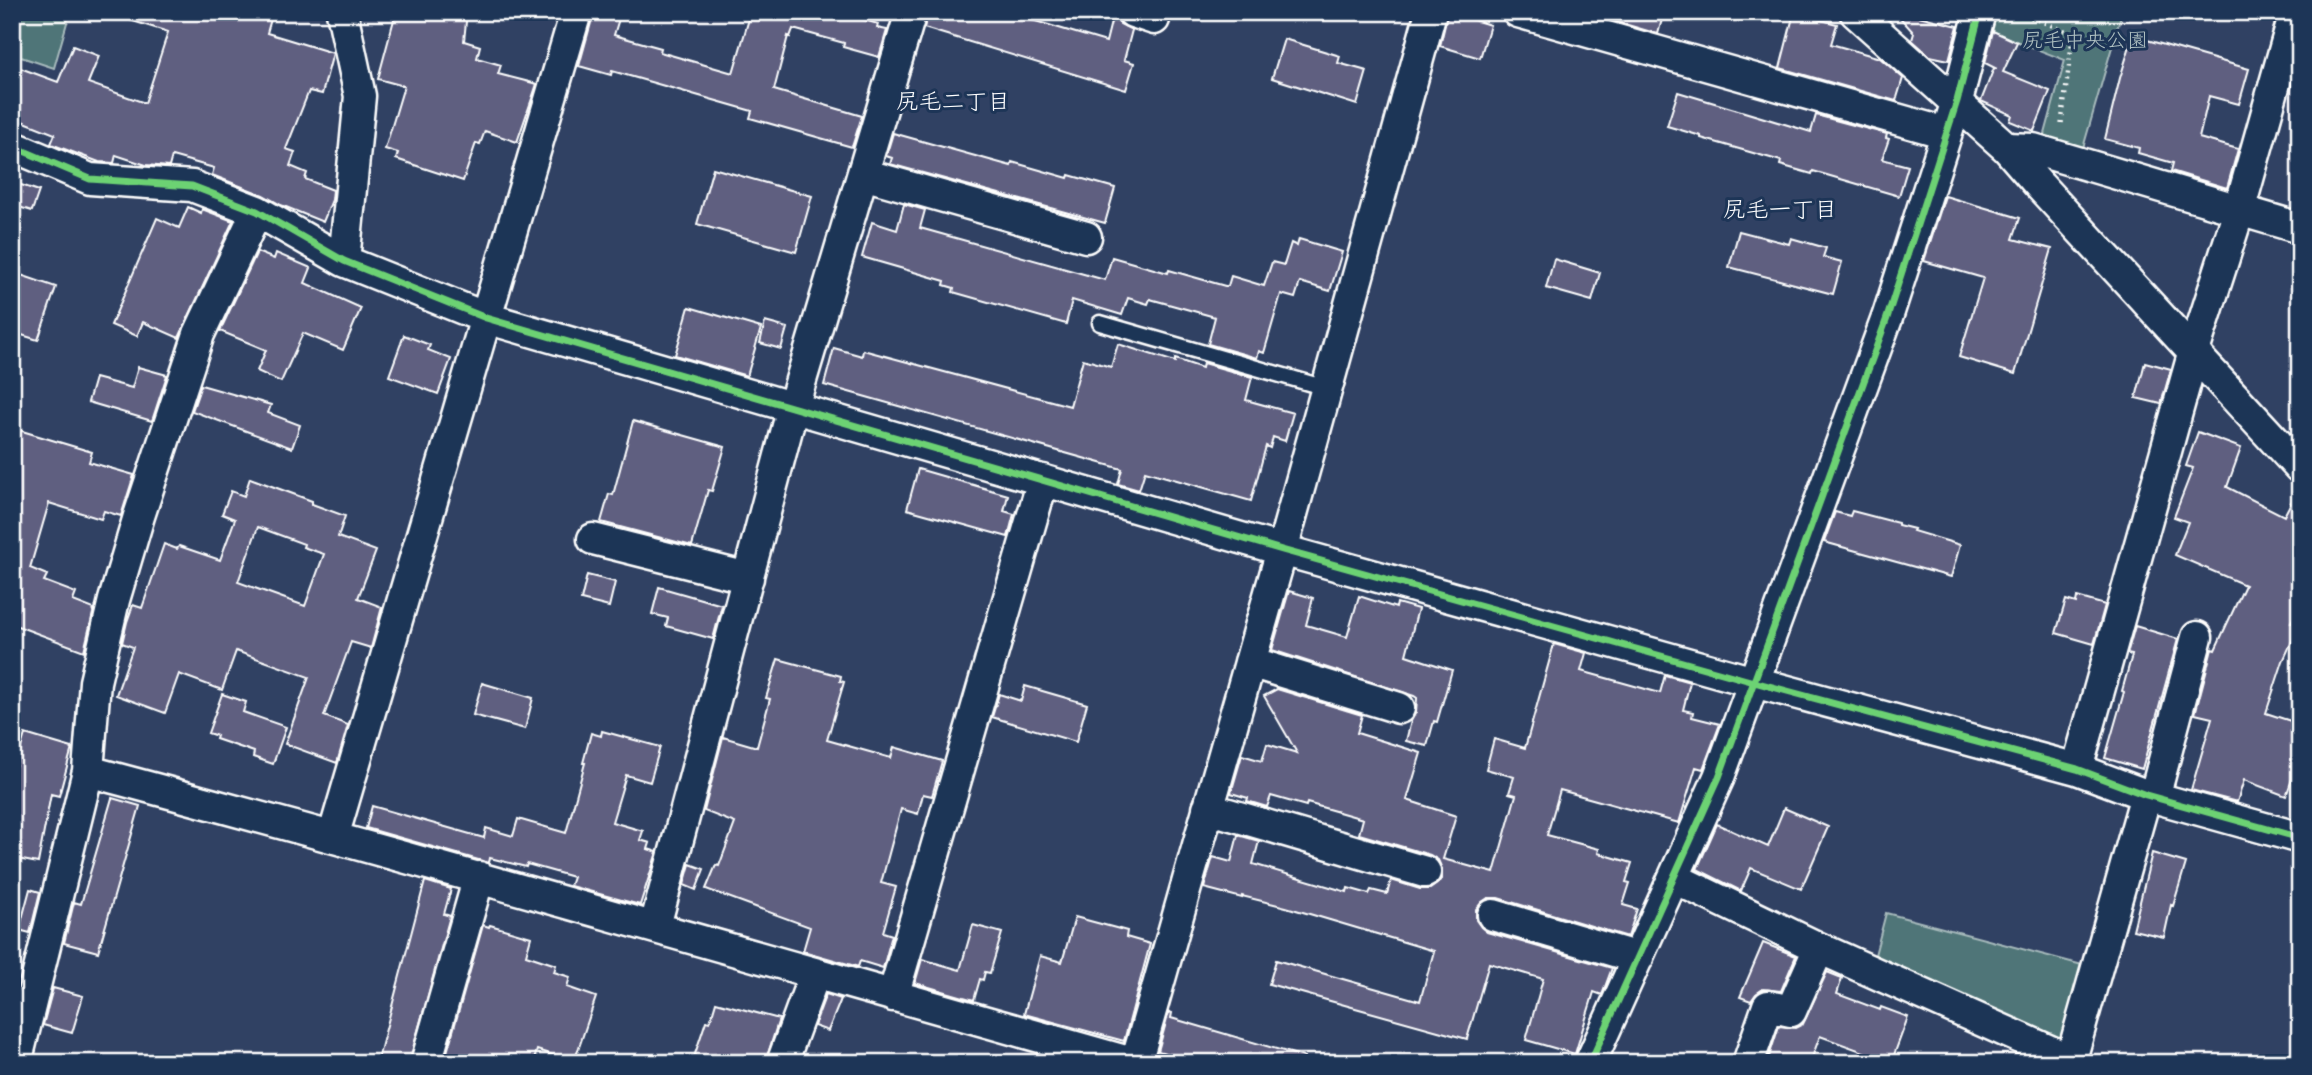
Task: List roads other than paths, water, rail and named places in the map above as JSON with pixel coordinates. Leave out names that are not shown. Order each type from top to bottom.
[{"type":"street","points":[[342,12],[360,96],[344,261]]},
{"type":"street","points":[[333,837],[576,12]]},
{"type":"street","points":[[655,926],[793,407],[911,12]]},
{"type":"street","points":[[88,771],[655,926],[1134,1063],[1282,550],[1431,12]]},
{"type":"street","points":[[1518,12],[1946,133]]},
{"type":"street","points":[[1855,12],[2007,148],[2300,468]]},
{"type":"street","points":[[1590,1063],[1719,777],[1886,318],[1957,101],[1980,12]]},
{"type":"street","points":[[2077,769],[2194,351],[2239,211],[2295,12]]},
{"type":"street","points":[[2007,148],[2033,149],[2300,228]]},
{"type":"street","points":[[15,154],[90,179],[192,186],[257,211],[344,261],[485,318],[1282,550],[2077,769],[2150,797],[2300,838]]},
{"type":"street","points":[[863,174],[1086,237]]},
{"type":"street","points":[[18,1042],[88,771],[95,682],[114,600],[199,334],[257,211]]},
{"type":"street","points":[[893,996],[1043,480]]},
{"type":"street","points":[[593,539],[748,578]]},
{"type":"street","points":[[1674,878],[2070,1061],[2197,637]]},
{"type":"street","points":[[1250,662],[1399,708]]},
{"type":"street","points":[[1208,808],[1424,872]]},
{"type":"street","points":[[426,1063],[479,877]]},
{"type":"street","points":[[1493,915],[1638,958]]},
{"type":"street","points":[[1748,1063],[1768,1006],[1791,1011],[1819,947]]},
{"type":"street","points":[[782,1063],[816,972]]},
{"type":"lane","points":[[1100,323],[1326,388]]},
{"type":"district","name":"尻毛二丁目","points":[[953,101]]},
{"type":"district","name":"尻毛一丁目","points":[[1780,209]]},
{"type":"park label","name":"尻毛中央公園","points":[[2085,40]]}]
